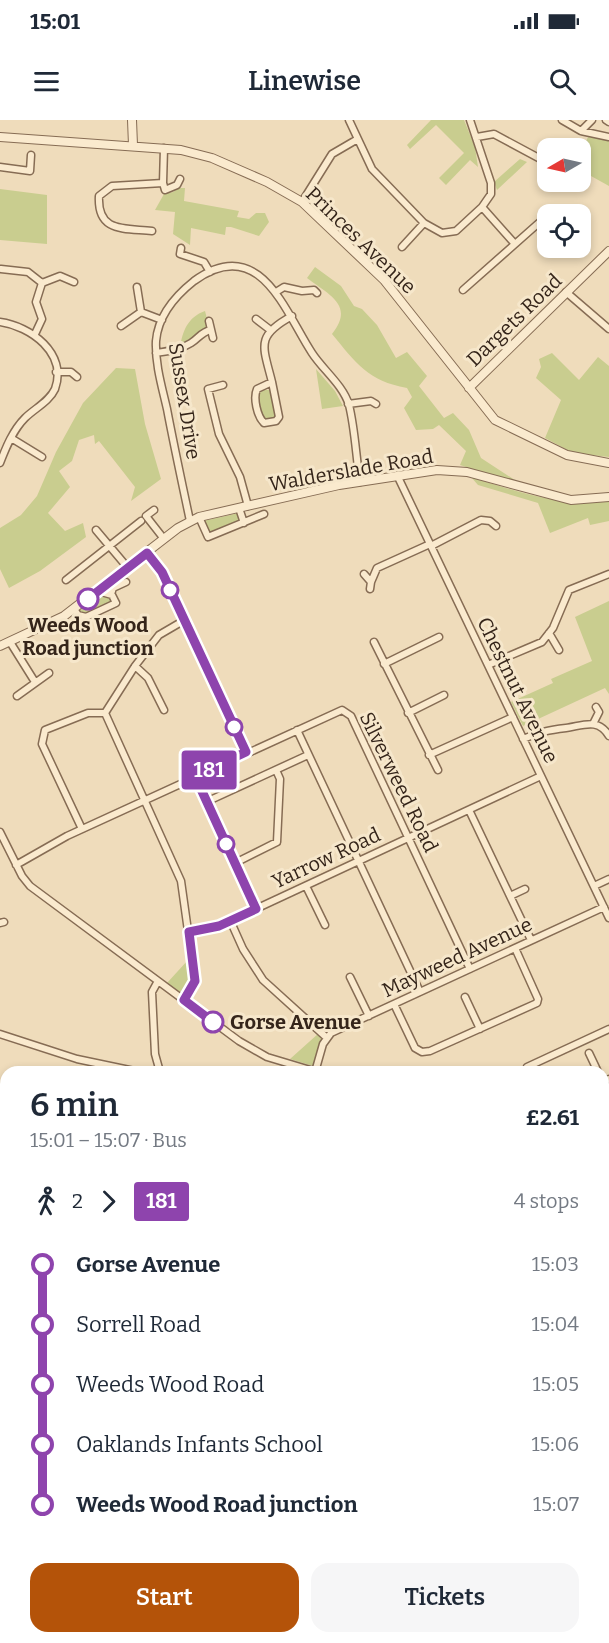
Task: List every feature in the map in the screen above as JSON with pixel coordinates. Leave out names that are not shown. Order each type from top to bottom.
[{"type":"street","points":[[132,120],[133,145]]},
{"type":"street","points":[[349,120],[372,169],[424,223],[433,230],[450,233],[482,207],[489,199],[492,189],[470,120]]},
{"type":"street","points":[[562,120],[581,131],[609,137]]},
{"type":"street","points":[[581,131],[592,120]]},
{"type":"street","points":[[477,137],[495,134],[537,158]]},
{"type":"street","name":"Princes Avenue","points":[[0,137],[133,145],[192,152],[259,177],[302,202],[397,294],[495,420],[567,455],[609,463]]},
{"type":"street","points":[[302,202],[332,154],[357,140]]},
{"type":"street","points":[[164,148],[163,183],[167,190],[177,185],[180,179]]},
{"type":"street","points":[[0,167],[30,171],[31,155]]},
{"type":"street","points":[[152,231],[114,227],[105,222],[99,209],[99,196],[112,186],[163,183]]},
{"type":"street","points":[[482,207],[515,244]]},
{"type":"street","points":[[402,247],[424,223]]},
{"type":"street","points":[[463,290],[537,225]]},
{"type":"street","points":[[181,248],[180,254],[204,262],[210,272],[232,267],[251,271],[276,292],[292,316],[306,345],[341,389],[348,404],[360,482]]},
{"type":"street","name":"Dargets Road","points":[[469,387],[609,251]]},
{"type":"street","points":[[1,269],[28,272],[42,283]]},
{"type":"street","name":"Sussex Drive","points":[[190,521],[156,352],[162,320],[177,297],[210,272]]},
{"type":"street","points":[[42,283],[60,276],[74,282]]},
{"type":"street","points":[[35,334],[42,320],[36,302],[42,283]]},
{"type":"street","points":[[137,287],[141,312]]},
{"type":"street","points":[[276,292],[284,287],[295,291],[314,290],[318,293]]},
{"type":"street","points":[[566,292],[609,328]]},
{"type":"street","points":[[141,312],[162,320]]},
{"type":"street","points":[[121,326],[141,312]]},
{"type":"street","points":[[272,382],[255,391],[260,420],[264,423],[276,421],[279,417],[272,382],[264,347],[269,329],[292,316]]},
{"type":"street","points":[[256,319],[269,329]]},
{"type":"street","points":[[209,321],[213,338]]},
{"type":"street","points":[[0,322],[35,334],[49,350],[56,372],[55,387],[51,395],[26,417],[11,438],[0,463]]},
{"type":"street","points":[[156,352],[180,349],[193,342],[203,332],[211,330]]},
{"type":"street","points":[[56,372],[71,372],[77,377]]},
{"type":"street","points":[[223,385],[208,389],[219,434],[240,477],[248,506]]},
{"type":"street","points":[[348,404],[371,401],[376,404]]},
{"type":"street","points":[[11,438],[42,458]]},
{"type":"street","name":"Walderslade Road","points":[[0,646],[42,628],[74,609],[190,521],[238,508],[397,475],[455,470],[571,500],[609,497]]},
{"type":"street","name":"Chestnut Avenue","points":[[397,475],[609,918]]},
{"type":"street","points":[[238,508],[244,523]]},
{"type":"street","points":[[154,510],[146,516],[164,539]]},
{"type":"street","name":"Walderslade Road","points":[[199,518],[208,537],[264,514]]},
{"type":"street","points":[[364,574],[371,586],[377,568],[481,520],[490,521],[496,526]]},
{"type":"street","points":[[66,580],[141,521]]},
{"type":"street","points":[[96,530],[128,568]]},
{"type":"street","points":[[147,553],[162,572],[246,752]]},
{"type":"street","points":[[488,665],[542,642],[549,633],[569,590],[609,574]]},
{"type":"street","points":[[74,609],[78,615],[86,617],[116,603],[111,594],[113,588],[126,582]]},
{"type":"street","points":[[98,591],[111,594]]},
{"type":"street","points":[[105,712],[135,666],[159,635],[183,621]]},
{"type":"street","points":[[549,633],[560,650]]},
{"type":"street","points":[[384,664],[439,637]]},
{"type":"street","points":[[10,642],[35,682]]},
{"type":"street","points":[[374,642],[438,770]]},
{"type":"street","points":[[135,666],[148,678],[164,710]]},
{"type":"street","points":[[17,696],[50,673]]},
{"type":"street","points":[[408,713],[444,695]]},
{"type":"street","points":[[594,724],[599,712],[596,707]]},
{"type":"street","name":"Silverweed Road","points":[[16,865],[82,829],[246,752],[336,711],[347,712],[470,969]]},
{"type":"street","points":[[82,829],[42,744],[42,737],[45,730],[88,712],[105,712]]},
{"type":"street","points":[[105,712],[180,881],[195,981],[184,1000]]},
{"type":"street","points":[[429,755],[513,717]]},
{"type":"street","points":[[524,739],[548,729],[570,728],[582,723],[594,724],[604,729],[609,736]]},
{"type":"street","points":[[297,730],[420,992]]},
{"type":"street","points":[[206,801],[308,755]]},
{"type":"street","points":[[235,863],[277,842],[280,778],[276,770]]},
{"type":"street","points":[[195,776],[256,909]]},
{"type":"street","name":"Yarrow Road","points":[[189,932],[211,928],[256,909],[541,776]]},
{"type":"street","points":[[469,810],[531,940]]},
{"type":"street","points":[[0,832],[16,865],[30,886],[252,1049],[299,1066]]},
{"type":"street","points":[[594,886],[609,879]]},
{"type":"street","points":[[306,886],[325,925]]},
{"type":"street","points":[[510,896],[525,889]]},
{"type":"street","name":"Mayweed Avenue","points":[[327,1038],[337,1030],[604,907]]},
{"type":"street","points":[[230,920],[243,949],[262,980],[327,1038],[318,1066]]},
{"type":"street","points":[[394,1004],[415,1047],[422,1052],[430,1051],[537,1003],[515,948]]},
{"type":"street","points":[[350,977],[369,1016]]},
{"type":"street","points":[[157,1066],[152,990],[158,981]]},
{"type":"street","points":[[465,997],[480,1029]]},
{"type":"street","points":[[529,1066],[609,1029]]},
{"type":"street","points":[[0,1034],[77,1059],[110,1066]]},
{"type":"street","points":[[589,1053],[595,1066]]},
{"type":"green space","points":[[431,120],[464,120],[475,147],[478,167],[470,160],[446,185],[439,178],[464,153],[436,125],[410,149],[407,145]]},
{"type":"green space","points":[[588,137],[609,140],[609,186],[591,176],[591,138]]},
{"type":"green space","points":[[520,159],[527,162],[497,190],[494,182]]},
{"type":"green space","points":[[185,188],[184,201],[239,211],[237,217],[249,219],[256,213],[265,213],[269,222],[259,236],[231,227],[226,227],[225,235],[191,228],[190,245],[173,234],[175,212],[155,210],[164,194]]},
{"type":"green space","points":[[0,189],[47,195],[47,244],[0,240]]},
{"type":"green space","points":[[315,267],[341,286],[354,306],[362,309],[377,325],[396,358],[407,352],[427,376],[419,386],[444,418],[453,413],[469,430],[481,458],[524,486],[460,465],[466,451],[439,425],[433,429],[416,430],[404,408],[412,397],[407,388],[382,381],[372,375],[356,362],[332,334],[341,315],[340,308],[331,296],[307,278]]},
{"type":"green space","points":[[205,311],[210,330],[180,349],[182,336],[190,321]]},
{"type":"green space","points":[[552,353],[579,380],[598,357],[609,366],[609,457],[573,453],[545,438],[561,400],[536,378],[541,367],[539,359]]},
{"type":"green space","points":[[116,368],[135,369],[145,424],[161,479],[131,501],[135,487],[99,441],[95,444],[94,435],[79,440],[72,461],[59,471],[70,487],[48,513],[65,531],[83,523],[86,537],[40,571],[9,588],[0,569],[0,528],[21,515],[37,496],[56,452],[83,403]]},
{"type":"green space","points":[[316,369],[335,391],[343,406],[322,409]]},
{"type":"green space","points":[[262,390],[270,390],[272,393],[277,417],[269,422],[262,419],[258,396]]},
{"type":"green space","points":[[471,477],[522,493],[556,500],[591,502],[609,500],[609,521],[590,525],[588,518],[550,533],[538,503],[478,485]]},
{"type":"green space","points":[[239,513],[241,520],[209,535],[203,521]]},
{"type":"green space","points":[[99,596],[111,597],[113,602],[84,616],[77,611]]},
{"type":"green space","points":[[609,601],[609,694],[605,688],[523,726],[511,702],[553,683],[551,679],[592,661],[575,617]]},
{"type":"green space","points":[[188,960],[191,983],[185,991],[179,992],[167,983]]},
{"type":"green space","points":[[319,1033],[322,1040],[313,1066],[290,1059]]},
{"type":"bus line","name":"181","points":[[88,599],[147,553],[162,572],[246,752],[195,776],[256,909],[219,926],[189,932],[195,984],[184,1000],[213,1022]]},
{"type":"place","name":"Weeds Wood Road junction","points":[[88,599]]},
{"type":"place","name":"Gorse Avenue","points":[[213,1022]]}]
